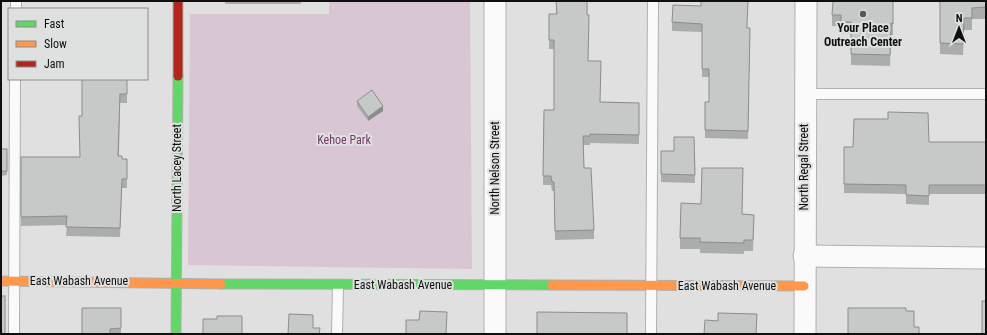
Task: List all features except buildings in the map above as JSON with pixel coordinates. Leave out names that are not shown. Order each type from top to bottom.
[{"type":"street","name":"North Lacey Street","points":[[176,334],[178,1]]},
{"type":"street","name":"North Nelson Street","points":[[495,1],[495,334]]},
{"type":"street","name":"North Regal Street","points":[[805,334],[804,94],[806,1]]},
{"type":"street","points":[[804,256],[986,258]]},
{"type":"street","name":"East Wabash Avenue","points":[[1,281],[338,285],[804,286]]},
{"type":"lane","points":[[651,334],[653,1]]},
{"type":"lane","points":[[14,334],[15,80]]},
{"type":"lane","points":[[804,94],[986,94]]},
{"type":"lane","points":[[337,334],[338,285]]},
{"type":"green space","name":"Kehoe Park","points":[[329,1],[470,1],[472,269],[188,265],[190,14],[329,14]]},
{"type":"traffic: fast","points":[[176,334],[178,76]]},
{"type":"traffic: fast","points":[[221,284],[552,285]]},
{"type":"traffic: slow","points":[[1,281],[221,284]]},
{"type":"traffic: slow","points":[[552,285],[804,286]]},
{"type":"traffic: jam","points":[[178,1],[178,76]]},
{"type":"place","name":"Your Place Outreach Center","points":[[863,14]]}]
